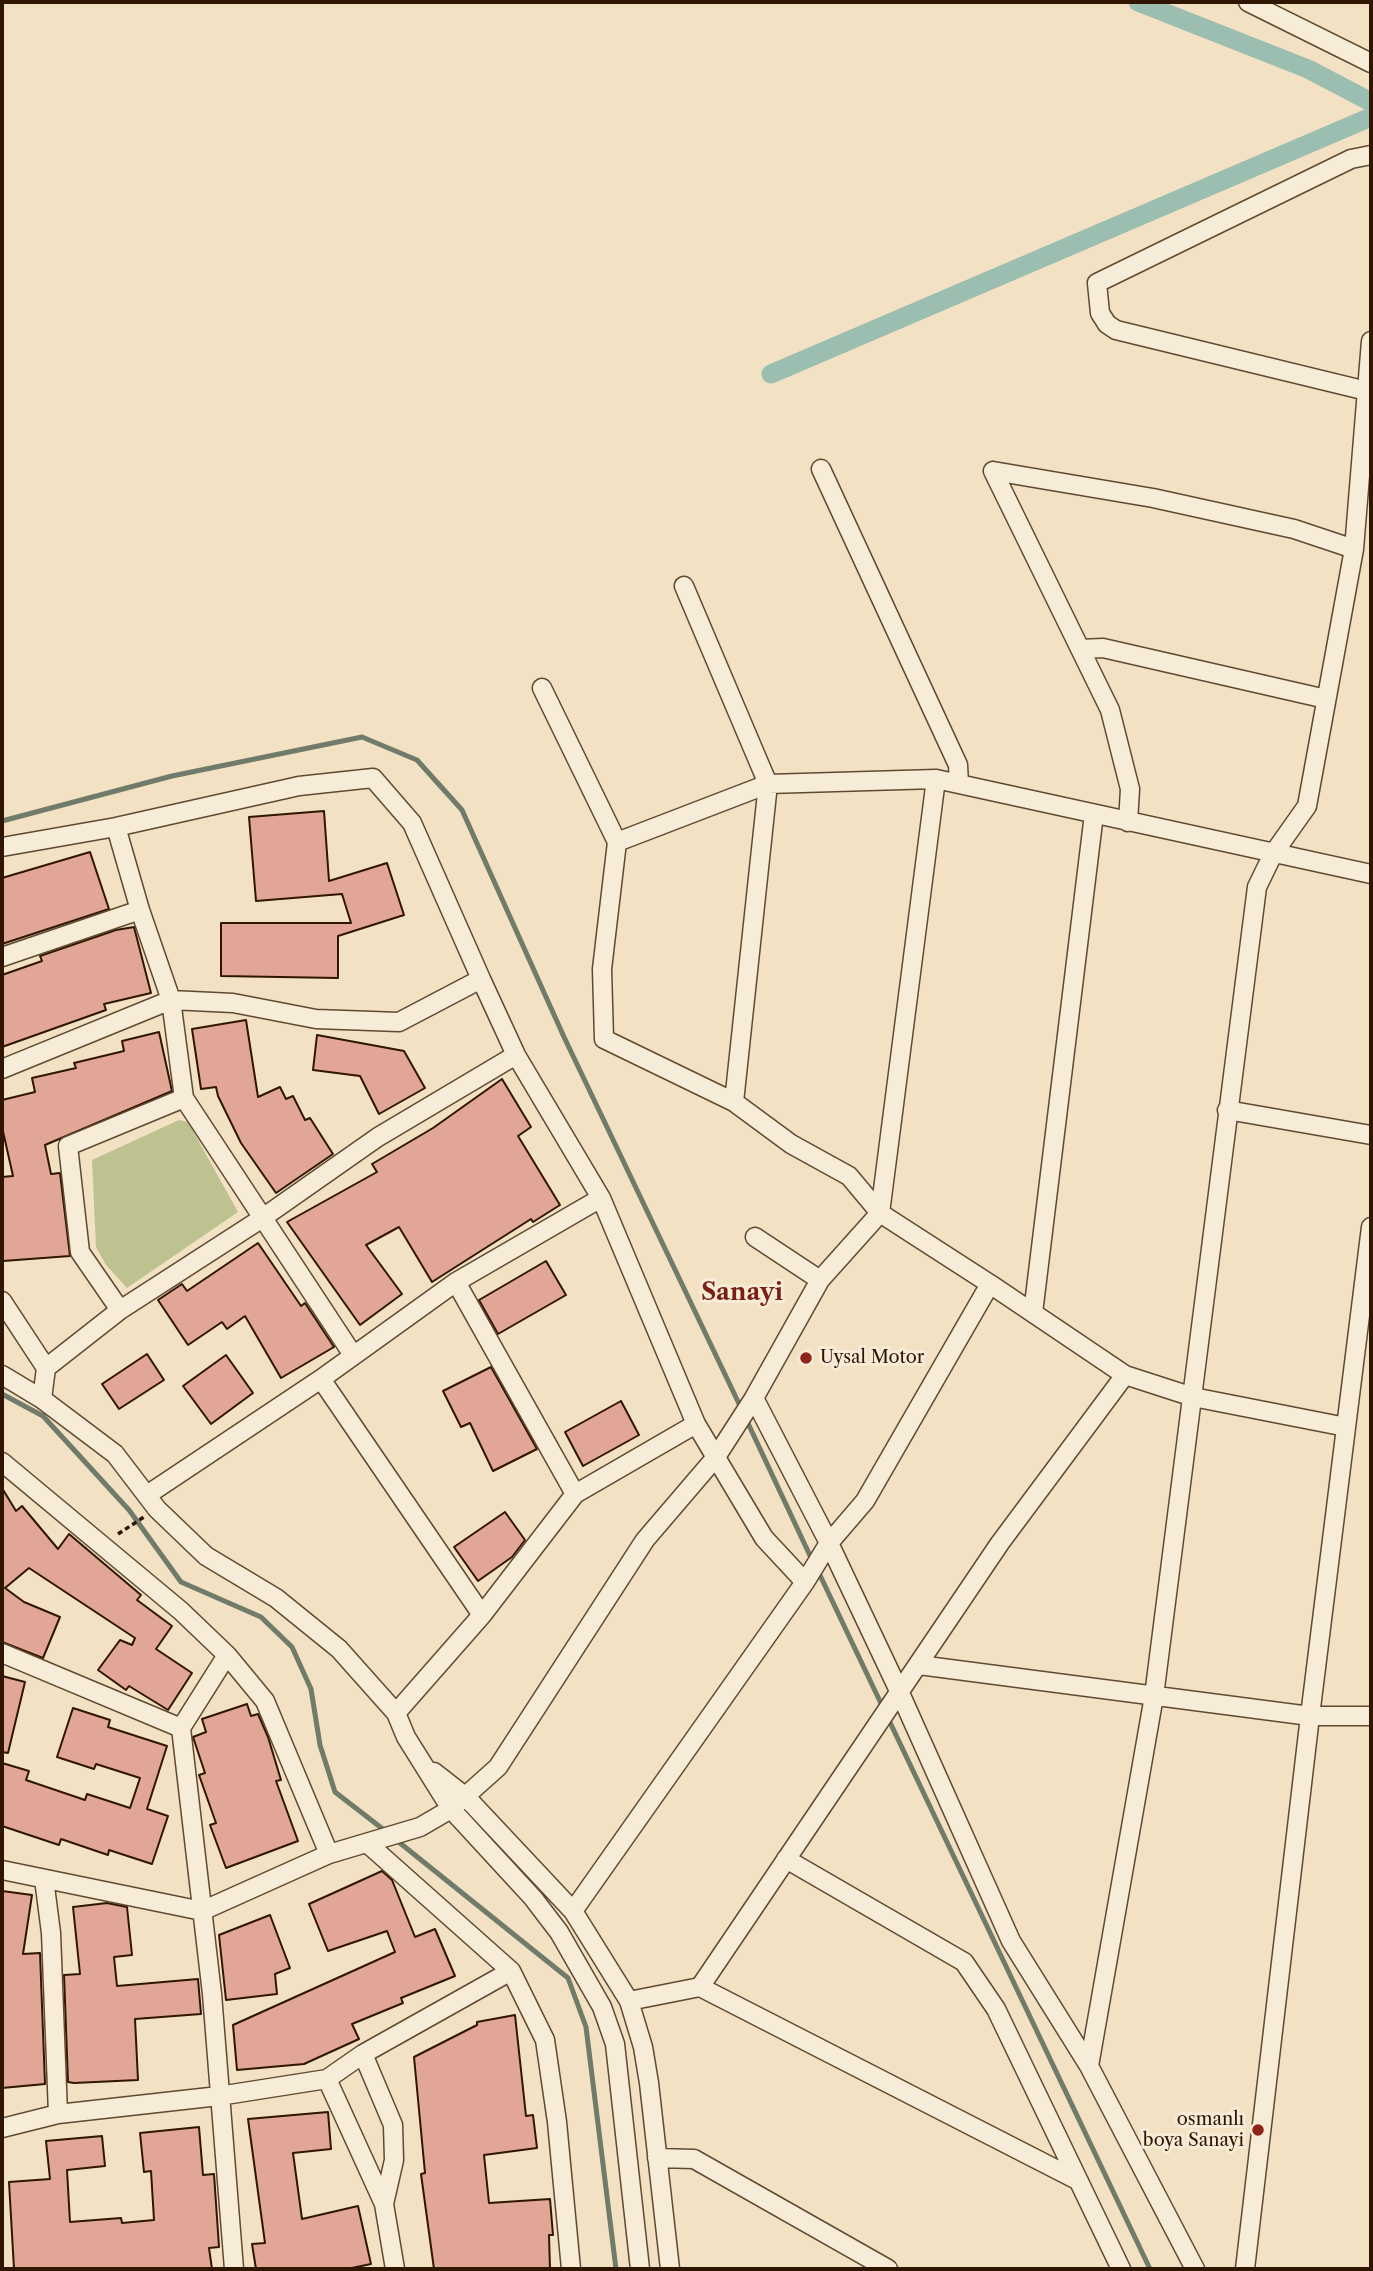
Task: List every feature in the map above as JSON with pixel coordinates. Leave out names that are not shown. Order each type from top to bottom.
[{"type":"street","points":[[1248,2],[1371,63]]},
{"type":"street","points":[[1369,391],[1116,330],[1107,324],[1100,313],[1097,282],[1351,159],[1371,155]]},
{"type":"street","points":[[1089,2066],[1154,1696],[1257,887],[1273,854],[1307,806],[1354,549],[1371,341]]},
{"type":"street","points":[[821,469],[958,765],[959,784]]},
{"type":"street","points":[[1128,822],[1130,789],[1110,710],[993,471],[1153,498],[1294,529],[1354,549]]},
{"type":"street","points":[[684,586],[768,784],[734,1102]]},
{"type":"street","points":[[1080,649],[1103,648],[1326,699]]},
{"type":"street","points":[[542,688],[617,842],[602,970],[604,1039],[734,1102],[791,1144],[849,1176],[880,1213],[1125,1375],[1193,1397],[1346,1427]]},
{"type":"street","points":[[2,847],[116,827],[299,786],[373,778],[412,822],[516,1055],[601,1198],[696,1424],[717,1455],[764,1538],[806,1580]]},
{"type":"street","points":[[2,1870],[202,1911],[329,1854],[420,1827],[451,1809],[498,1767],[645,1540],[717,1455],[752,1400],[820,1280],[880,1213],[936,779]]},
{"type":"street","points":[[617,842],[768,784],[936,779],[1371,874]]},
{"type":"street","points":[[1033,1313],[1094,814]]},
{"type":"street","points":[[116,827],[140,910],[171,1000],[184,1098],[261,1219],[353,1355]]},
{"type":"street","points":[[2,957],[140,910]]},
{"type":"street","points":[[2,1069],[171,1000],[233,1003],[316,1019],[399,1022],[481,979]]},
{"type":"street","points":[[46,1368],[120,1310],[261,1219],[378,1137],[516,1055]]},
{"type":"street","points":[[120,1310],[80,1252],[68,1146],[184,1098]]},
{"type":"street","points":[[1227,1110],[1371,1135]]},
{"type":"street","points":[[150,1503],[456,1282],[601,1198]]},
{"type":"street","points":[[1245,2269],[1371,1227]]},
{"type":"street","points":[[755,1237],[820,1280]]},
{"type":"street","points":[[456,1282],[575,1494]]},
{"type":"street","points":[[573,1911],[828,1545],[865,1501],[990,1284]]},
{"type":"street","points":[[2,1301],[46,1368],[42,1399]]},
{"type":"street","points":[[2,1375],[42,1399],[115,1454],[150,1503],[206,1556],[276,1598],[339,1649],[396,1713],[406,1737],[451,1809],[533,1898],[559,1931],[602,2007],[614,2045],[640,2269]]},
{"type":"street","points":[[700,1987],[1000,1543],[1125,1375]]},
{"type":"street","points":[[321,1379],[482,1615]]},
{"type":"street","points":[[752,1400],[828,1545],[1011,1941],[1089,2066],[1195,2269]]},
{"type":"street","points":[[396,1713],[482,1615],[575,1494],[696,1424]]},
{"type":"street","points":[[2,1462],[181,1611],[227,1655],[265,1701],[329,1854]]},
{"type":"street","points":[[2,1653],[181,1728]]},
{"type":"street","points":[[227,1655],[181,1728],[202,1911],[234,2269]]},
{"type":"street","points":[[919,1665],[1310,1716],[1371,1716]]},
{"type":"street","points":[[423,1763],[466,1797],[573,1911],[629,2001],[643,2047],[670,2269]]},
{"type":"street","points":[[370,1842],[511,1971],[545,2040],[557,2122],[571,2269]]},
{"type":"street","points":[[786,1859],[964,1962],[996,2009],[1121,2269]]},
{"type":"street","points":[[44,1879],[51,1933],[58,2114]]},
{"type":"street","points":[[2,2128],[58,2114],[219,2096],[327,2079],[363,2054],[511,1971]]},
{"type":"street","points":[[629,2001],[700,1987],[1079,2181]]},
{"type":"street","points":[[363,2054],[393,2125],[394,2160],[384,2204]]},
{"type":"street","points":[[327,2079],[384,2204],[395,2269]]},
{"type":"street","points":[[657,2158],[694,2159],[888,2269]]},
{"type":"path","points":[[107,1542],[150,1503]]},
{"type":"green space","points":[[179,1120],[188,1122],[238,1212],[127,1288],[106,1265],[96,1247],[92,1160]]},
{"type":"building","points":[[324,811],[329,881],[387,863],[404,915],[338,936],[338,978],[221,976],[221,923],[351,923],[342,894],[256,901],[249,817]]},
{"type":"building","points":[[90,852],[109,909],[2,944],[2,878]]},
{"type":"building","points":[[134,927],[151,993],[104,1004],[106,1010],[2,1047],[2,975],[42,961],[40,956],[116,930]]},
{"type":"building","points":[[246,1020],[258,1097],[280,1087],[286,1099],[293,1096],[305,1120],[310,1118],[333,1154],[276,1193],[241,1143],[216,1087],[201,1089],[192,1029]]},
{"type":"building","points":[[159,1032],[172,1091],[45,1145],[51,1174],[60,1173],[70,1256],[3,1261],[2,1177],[13,1176],[2,1127],[2,1100],[35,1092],[32,1078],[76,1068],[74,1063],[124,1051],[122,1041]]},
{"type":"building","points":[[317,1035],[404,1051],[425,1088],[379,1114],[360,1076],[313,1070]]},
{"type":"building","points":[[502,1079],[531,1127],[518,1136],[560,1205],[533,1222],[531,1219],[432,1282],[399,1227],[366,1245],[402,1294],[360,1325],[287,1222],[377,1172],[372,1164],[433,1128]]},
{"type":"building","points":[[258,1243],[301,1306],[305,1303],[334,1347],[281,1378],[245,1316],[227,1329],[222,1322],[188,1345],[158,1300],[182,1284],[187,1291]]},
{"type":"building","points":[[546,1261],[566,1295],[498,1334],[479,1300]]},
{"type":"building","points":[[147,1354],[164,1380],[119,1409],[102,1384]]},
{"type":"building","points":[[226,1355],[253,1393],[211,1424],[183,1386]]},
{"type":"building","points":[[491,1367],[537,1449],[493,1471],[470,1423],[461,1427],[443,1391]]},
{"type":"building","points":[[621,1401],[639,1435],[583,1466],[565,1432]]},
{"type":"building","points":[[2,1488],[16,1511],[22,1506],[58,1549],[69,1534],[141,1595],[137,1600],[172,1626],[156,1649],[192,1673],[168,1710],[129,1686],[126,1690],[98,1670],[120,1640],[132,1645],[135,1638],[29,1568],[5,1588],[24,1602],[60,1617],[43,1658],[2,1642]]},
{"type":"building","points":[[505,1512],[525,1540],[512,1557],[478,1581],[454,1547]]},
{"type":"building","points":[[2,1676],[25,1682],[8,1753],[2,1752]]},
{"type":"building","points":[[247,1704],[251,1716],[258,1714],[268,1737],[281,1780],[276,1781],[298,1841],[226,1868],[210,1825],[216,1823],[199,1775],[205,1773],[193,1737],[206,1732],[202,1719]]},
{"type":"building","points":[[73,1708],[110,1720],[108,1727],[167,1746],[147,1809],[168,1816],[152,1864],[109,1850],[108,1855],[61,1839],[59,1845],[2,1826],[2,1763],[29,1771],[26,1780],[85,1800],[87,1794],[130,1808],[140,1778],[96,1764],[94,1769],[57,1757]]},
{"type":"building","points":[[382,1871],[392,1880],[415,1937],[435,1929],[455,1976],[401,1998],[403,2003],[352,2024],[359,2039],[304,2064],[237,2070],[233,2025],[395,1952],[387,1931],[328,1951],[309,1904]]},
{"type":"building","points":[[2,1891],[32,1895],[23,1954],[40,1953],[45,2084],[2,2088]]},
{"type":"building","points":[[107,1903],[127,1907],[132,1955],[114,1957],[117,1986],[198,1979],[201,2014],[135,2019],[138,2080],[68,2082],[64,1975],[80,1974],[73,1907]]},
{"type":"building","points":[[270,1915],[290,1968],[275,1974],[277,1994],[226,2000],[219,1935]]},
{"type":"building","points":[[515,2015],[526,2116],[533,2115],[537,2148],[484,2155],[489,2203],[550,2199],[553,2235],[549,2235],[550,2269],[434,2269],[421,2174],[425,2173],[414,2057],[477,2025],[477,2022]]},
{"type":"building","points":[[328,2112],[331,2149],[293,2153],[302,2219],[358,2206],[371,2264],[347,2269],[256,2269],[252,2244],[265,2243],[248,2119]]},
{"type":"building","points":[[199,2127],[203,2175],[214,2174],[219,2247],[209,2248],[212,2269],[14,2269],[9,2182],[50,2179],[46,2141],[102,2136],[105,2166],[67,2170],[70,2222],[121,2218],[122,2223],[154,2220],[151,2171],[144,2172],[140,2133]]},
{"type":"waterway","points":[[1138,2],[1308,69],[1371,102]]},
{"type":"waterway","points":[[771,374],[1371,117]]},
{"type":"waterway","points":[[2,821],[172,776],[362,737],[417,760],[462,810],[564,1037],[742,1410]]},
{"type":"waterway","points":[[2,1394],[43,1416],[129,1510],[181,1582],[261,1617],[292,1647],[311,1689],[320,1745],[335,1792],[388,1833]]},
{"type":"waterway","points":[[746,1419],[813,1562]]},
{"type":"waterway","points":[[818,1571],[1150,2269]]},
{"type":"waterway","points":[[395,1839],[568,1978],[586,2027],[616,2269]]},
{"type":"place","name":"Uysal Motor","points":[[806,1358]]},
{"type":"place","name":"osmanlı boya Sanayi","points":[[1258,2130]]},
{"type":"district","name":"Sanayi","points":[[742,1293]]}]
